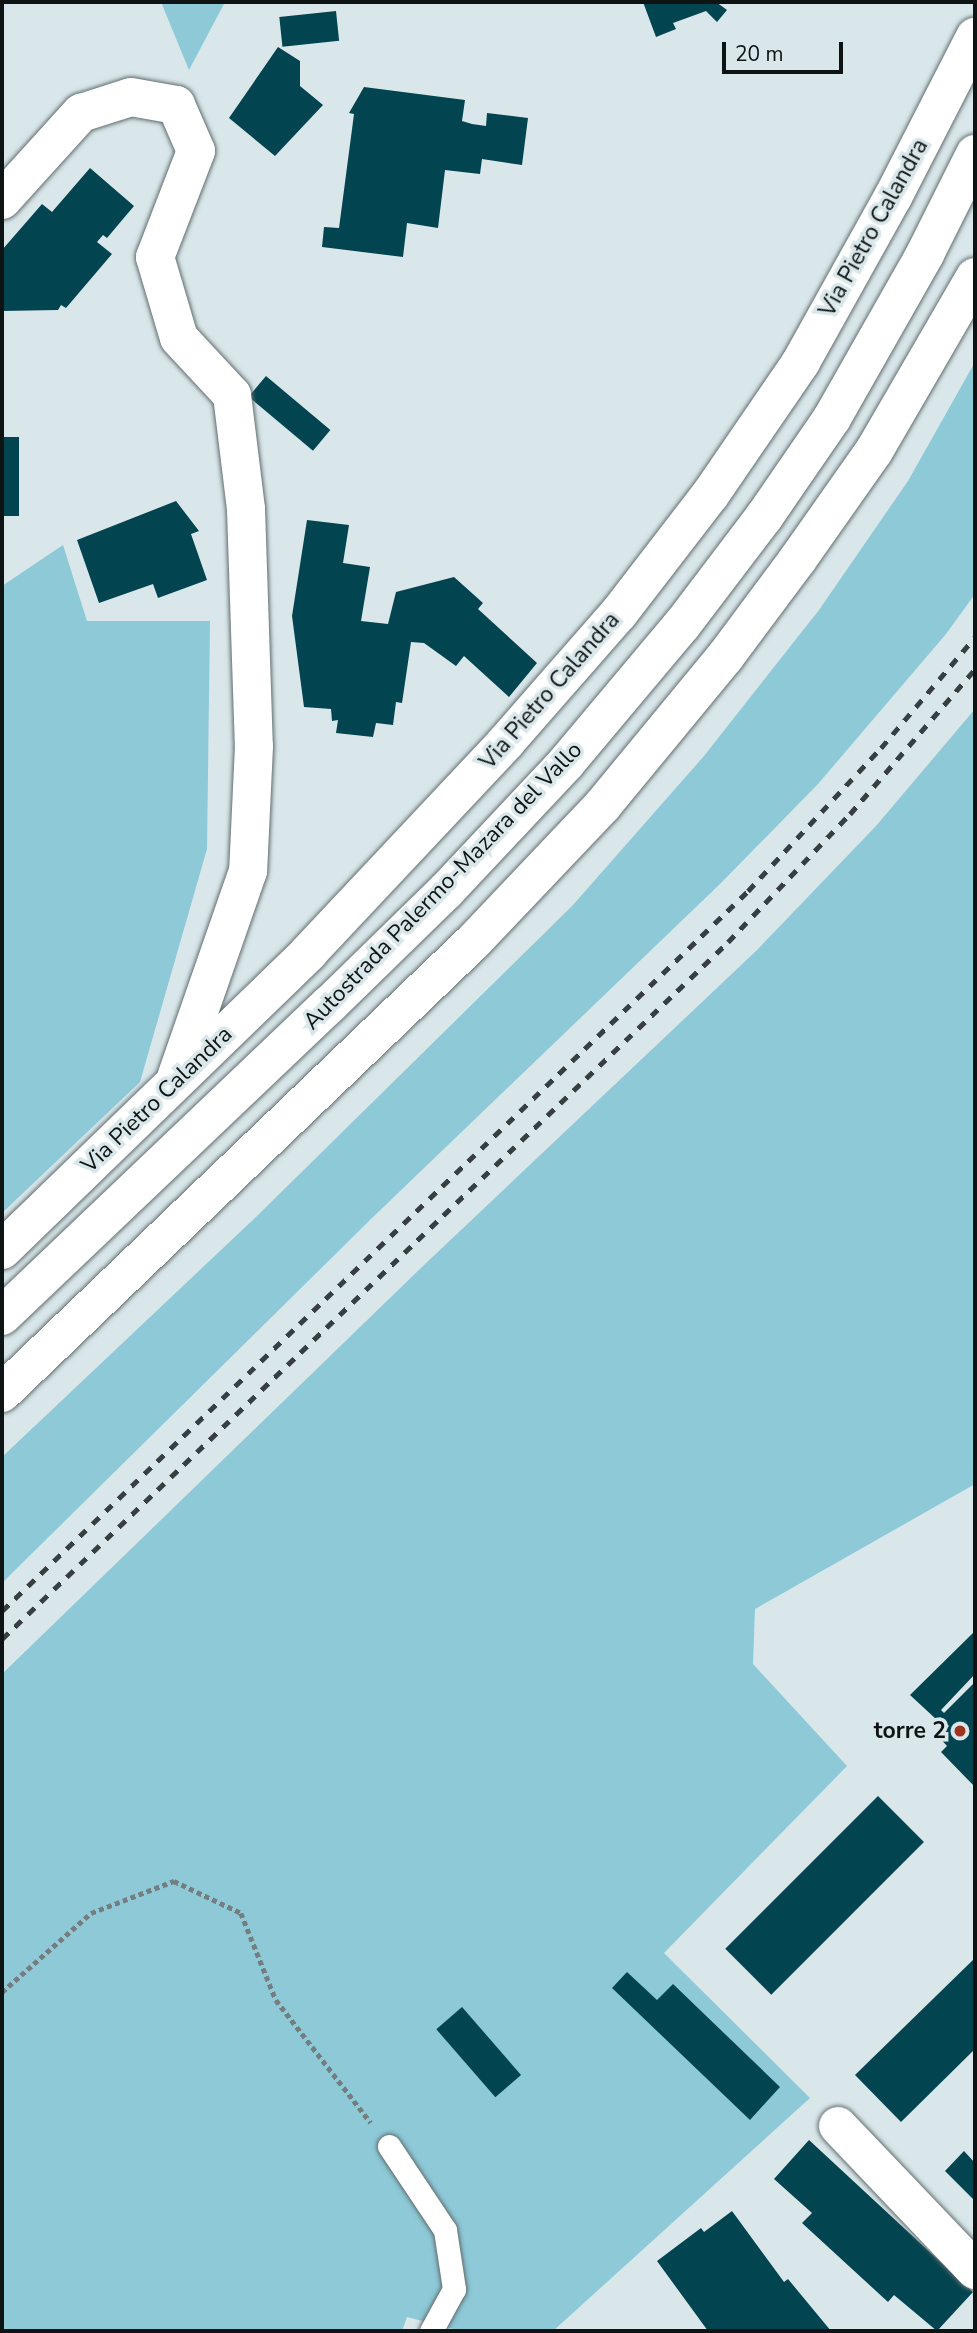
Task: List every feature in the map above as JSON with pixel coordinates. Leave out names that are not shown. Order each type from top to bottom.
[{"type":"main road","name":"Via Pietro Calandra","points":[[2,1250],[318,943],[506,742],[619,613],[710,495],[800,362],[893,197],[975,37]]},
{"type":"main road","points":[[2,200],[81,114],[131,96],[176,105],[196,151],[155,257],[179,338],[232,395],[246,509],[254,746],[248,871],[173,1086]]},
{"type":"main road","name":"Autostrada Palermo-Mazara del Vallo","points":[[2,1316],[446,891],[566,763],[682,625],[764,517],[832,418],[925,254],[975,154]]},
{"type":"main road","points":[[2,1393],[474,940],[603,804],[725,657],[798,559],[874,451],[975,277]]},
{"type":"main road","points":[[838,2126],[975,2270]]},
{"type":"lane","points":[[389,2146],[445,2230],[454,2289],[431,2331]]},
{"type":"path","points":[[2,1992],[91,1913],[174,1881],[241,1913],[276,2000],[389,2146]]},
{"type":"shaded area","points":[[161,2],[225,2],[189,70]]},
{"type":"shaded area","points":[[975,362],[975,594],[946,634],[818,784],[721,883],[371,1219],[2,1583],[2,1457],[257,1216],[573,905],[704,756],[819,610],[908,481]]},
{"type":"shaded area","points":[[63,545],[87,621],[210,621],[207,849],[140,1082],[2,1213],[2,586]]},
{"type":"shaded area","points":[[975,709],[975,1484],[755,1609],[753,1664],[847,1766],[664,1953],[810,2098],[553,2331],[461,2331],[407,2317],[402,2331],[2,2331],[2,1674],[423,1266],[756,951],[876,826]]},
{"type":"building","points":[[643,2],[716,2],[727,10],[717,22],[706,11],[673,23],[676,29],[656,37]]},
{"type":"building","points":[[336,11],[339,41],[282,47],[279,17]]},
{"type":"building","points":[[278,47],[300,61],[300,86],[323,105],[275,156],[229,118]]},
{"type":"building","points":[[364,87],[465,100],[462,121],[472,124],[486,126],[487,113],[528,118],[522,165],[482,159],[480,174],[445,170],[438,228],[407,223],[403,257],[322,247],[324,227],[339,228],[354,114],[349,113]]},
{"type":"building","points":[[90,168],[134,206],[107,238],[103,235],[97,242],[112,254],[66,308],[61,305],[58,310],[2,311],[2,250],[42,204],[52,212]]},
{"type":"building","points":[[266,376],[330,430],[313,451],[249,397]]},
{"type":"building","points":[[2,437],[19,437],[19,516],[2,516]]},
{"type":"building","points":[[176,501],[199,531],[191,534],[207,580],[158,598],[153,584],[99,603],[77,540]]},
{"type":"building","points":[[307,520],[349,525],[343,563],[370,567],[361,621],[388,624],[396,592],[454,577],[483,603],[478,609],[537,663],[509,697],[464,656],[456,666],[424,643],[411,642],[402,703],[396,702],[393,725],[376,723],[373,737],[336,733],[338,720],[332,721],[331,709],[304,707],[292,616]]},
{"type":"building","points":[[975,1631],[975,1674],[941,1710],[944,1713],[975,1682],[975,1787],[941,1752],[947,1746],[939,1737],[949,1726],[940,1717],[937,1720],[910,1695]]},
{"type":"building","points":[[878,1796],[924,1842],[771,1995],[725,1949]]},
{"type":"building","points":[[975,1958],[975,2049],[901,2122],[855,2075]]},
{"type":"building","points":[[627,1972],[657,2000],[673,1984],[780,2087],[750,2120],[612,1988]]},
{"type":"building","points":[[462,2007],[521,2075],[495,2097],[436,2029]]},
{"type":"building","points":[[809,2140],[973,2292],[937,2331],[894,2295],[888,2302],[802,2223],[812,2213],[774,2179]]},
{"type":"building","points":[[964,2151],[975,2163],[975,2201],[945,2171]]},
{"type":"building","points":[[732,2211],[784,2282],[788,2279],[831,2331],[708,2331],[657,2261],[701,2228],[704,2232]]},
{"type":"railway","points":[[2,1611],[748,891],[881,748],[975,637]]},
{"type":"railway","points":[[2,1639],[728,942],[850,814],[975,669]]},
{"type":"place","name":"torre 2","points":[[960,1731]]}]
